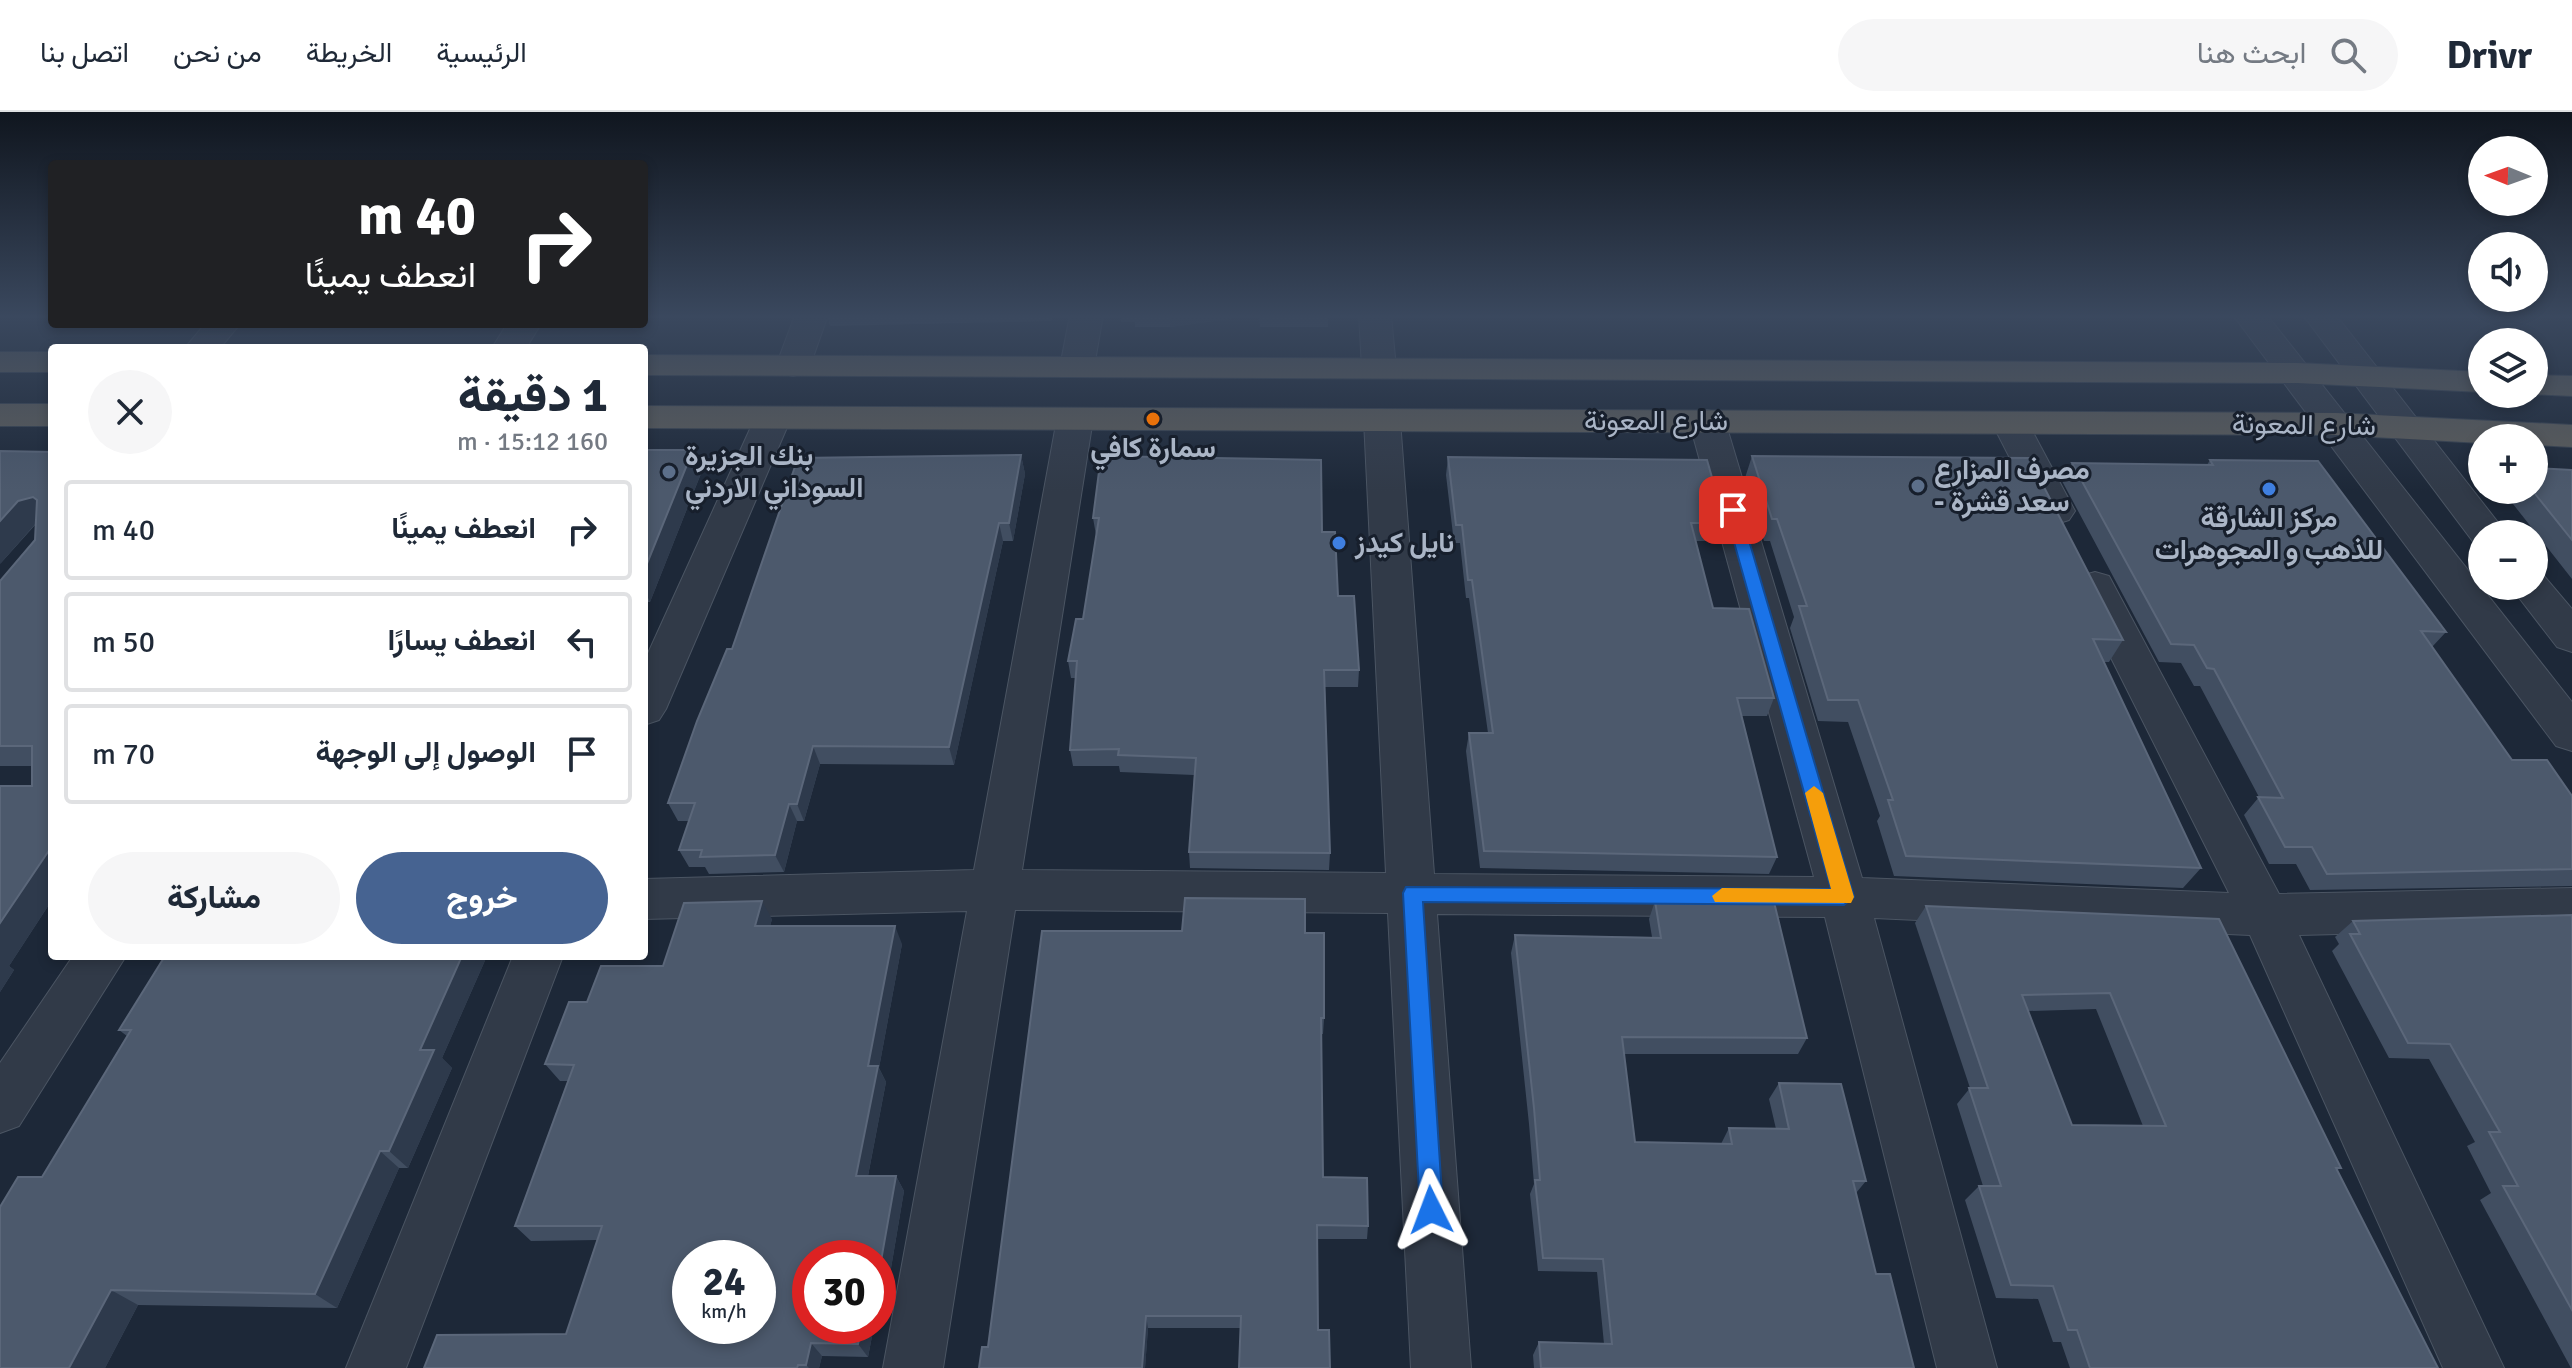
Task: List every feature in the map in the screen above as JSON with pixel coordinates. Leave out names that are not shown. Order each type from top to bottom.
[{"type":"highway","name":"شارع المعونة","points":[[2307,374],[2468,381]]},
{"type":"highway","points":[[2548,385],[2572,386]]},
{"type":"highway","points":[[0,415],[48,415]]},
{"type":"highway","name":"شارع المعونة","points":[[648,417],[2336,424],[2572,436]]},
{"type":"street","points":[[2297,374],[2572,734]]},
{"type":"street","points":[[2362,374],[2477,520]]},
{"type":"street","points":[[648,700],[773,418]]},
{"type":"street","points":[[913,1368],[1075,419]]},
{"type":"street","points":[[1382,420],[1441,1368]]},
{"type":"street","points":[[1707,421],[1844,897],[1967,1368]]},
{"type":"street","points":[[2010,423],[2265,915],[2474,1368]]},
{"type":"street","points":[[2542,600],[2572,637]]},
{"type":"street","points":[[648,899],[994,890],[1844,897],[2265,915],[2572,908]]},
{"type":"street","points":[[0,1108],[98,960]]},
{"type":"street","points":[[376,1368],[536,960]]},
{"type":"building","points":[[648,450],[693,450],[648,561]]},
{"type":"building","points":[[0,451],[48,452],[48,852],[0,923],[0,786],[32,786],[32,746],[0,746],[0,581],[35,540],[37,500],[33,497],[18,501],[0,521]]},
{"type":"building","points":[[1021,455],[1009,523],[999,523],[949,747],[813,746],[797,804],[789,804],[775,855],[700,857],[702,850],[679,850],[695,803],[668,803],[697,721],[727,649],[732,649],[798,458]]},
{"type":"building","points":[[1101,456],[1321,460],[1322,532],[1335,532],[1338,596],[1354,596],[1359,670],[1324,670],[1330,853],[1189,852],[1196,758],[1118,755],[1119,749],[1070,750],[1077,661],[1068,661],[1076,619],[1083,619],[1099,518],[1093,518]]},
{"type":"building","points":[[1752,456],[2029,458],[2123,640],[2093,639],[2201,868],[1906,856],[1888,800],[1893,800],[1858,700],[1828,700],[1799,606],[1807,606],[1777,519],[1772,519]]},
{"type":"building","points":[[1448,457],[1707,460],[1725,523],[1691,523],[1713,608],[1749,609],[1774,698],[1737,698],[1777,857],[1484,851],[1469,733],[1493,733],[1472,580],[1468,580],[1462,525],[1456,525]]},
{"type":"building","points":[[2210,460],[2318,461],[2446,632],[2421,631],[2512,760],[2547,760],[2572,796],[2572,869],[2327,874],[2312,847],[2285,847],[2258,797],[2283,798],[2214,669],[2207,668],[2194,645],[2171,644],[2072,463],[2213,465]]},
{"type":"building","points":[[2548,469],[2572,470],[2572,540],[2543,504],[2548,504]]},
{"type":"building","points":[[1185,898],[1305,899],[1305,933],[1324,933],[1324,1018],[1321,1018],[1323,1177],[1367,1178],[1368,1226],[1317,1225],[1318,1330],[1329,1330],[1330,1368],[1239,1368],[1241,1316],[1146,1316],[1142,1368],[979,1368],[982,1347],[988,1347],[1042,931],[1182,931]]},
{"type":"building","points":[[762,901],[755,926],[895,926],[868,1066],[878,1066],[856,1176],[896,1176],[885,1240],[792,1240],[792,1344],[811,1344],[806,1365],[798,1365],[797,1368],[424,1368],[437,1335],[566,1334],[602,1226],[515,1226],[574,1065],[545,1064],[569,1002],[587,1002],[601,966],[663,966],[684,903]]},
{"type":"building","points":[[1655,901],[1774,902],[1807,1038],[1622,1037],[1635,1142],[1732,1144],[1729,1128],[1789,1129],[1779,1083],[1841,1084],[1866,1181],[1853,1181],[1876,1274],[1890,1274],[1914,1368],[1541,1368],[1539,1342],[1612,1344],[1603,1259],[1543,1258],[1535,1180],[1540,1180],[1534,1108],[1515,935],[1661,938]]},
{"type":"building","points":[[1926,906],[2219,919],[2341,1168],[2336,1168],[2438,1368],[2090,1368],[2077,1330],[2068,1330],[2053,1286],[2011,1285],[1979,1186],[2001,1186],[1969,1088],[1988,1088]],"holes":[[[2110,993],[2166,1126],[2072,1125],[2022,995]]]},
{"type":"building","points":[[2572,915],[2572,1310],[2503,1186],[2518,1186],[2489,1132],[2500,1132],[2450,1044],[2408,1043],[2350,934],[2360,934],[2353,921]]},
{"type":"building","points":[[163,960],[460,960],[420,1050],[434,1050],[389,1151],[380,1151],[315,1294],[111,1290],[69,1368],[0,1368],[0,1207],[18,1177],[42,1177],[131,1030],[119,1030]]},
{"type":"slow traffic","points":[[1722,896],[1844,897],[1814,793]]},
{"type":"place","name":"سمارة كافي","points":[[1153,419]]},
{"type":"place","name":"بنك الجزيرة السوداني الاردني","points":[[669,472]]},
{"type":"place","name":"مصرف المزارع - سعد قشرة","points":[[1918,486]]},
{"type":"place","name":"مركز الشارقة للذهب و المجوهرات","points":[[2269,489]]},
{"type":"place","name":"نايل كيدز","points":[[1339,543]]},
{"type":"route","points":[[1431,1210],[1413,893],[1844,897],[1733,510]]}]
